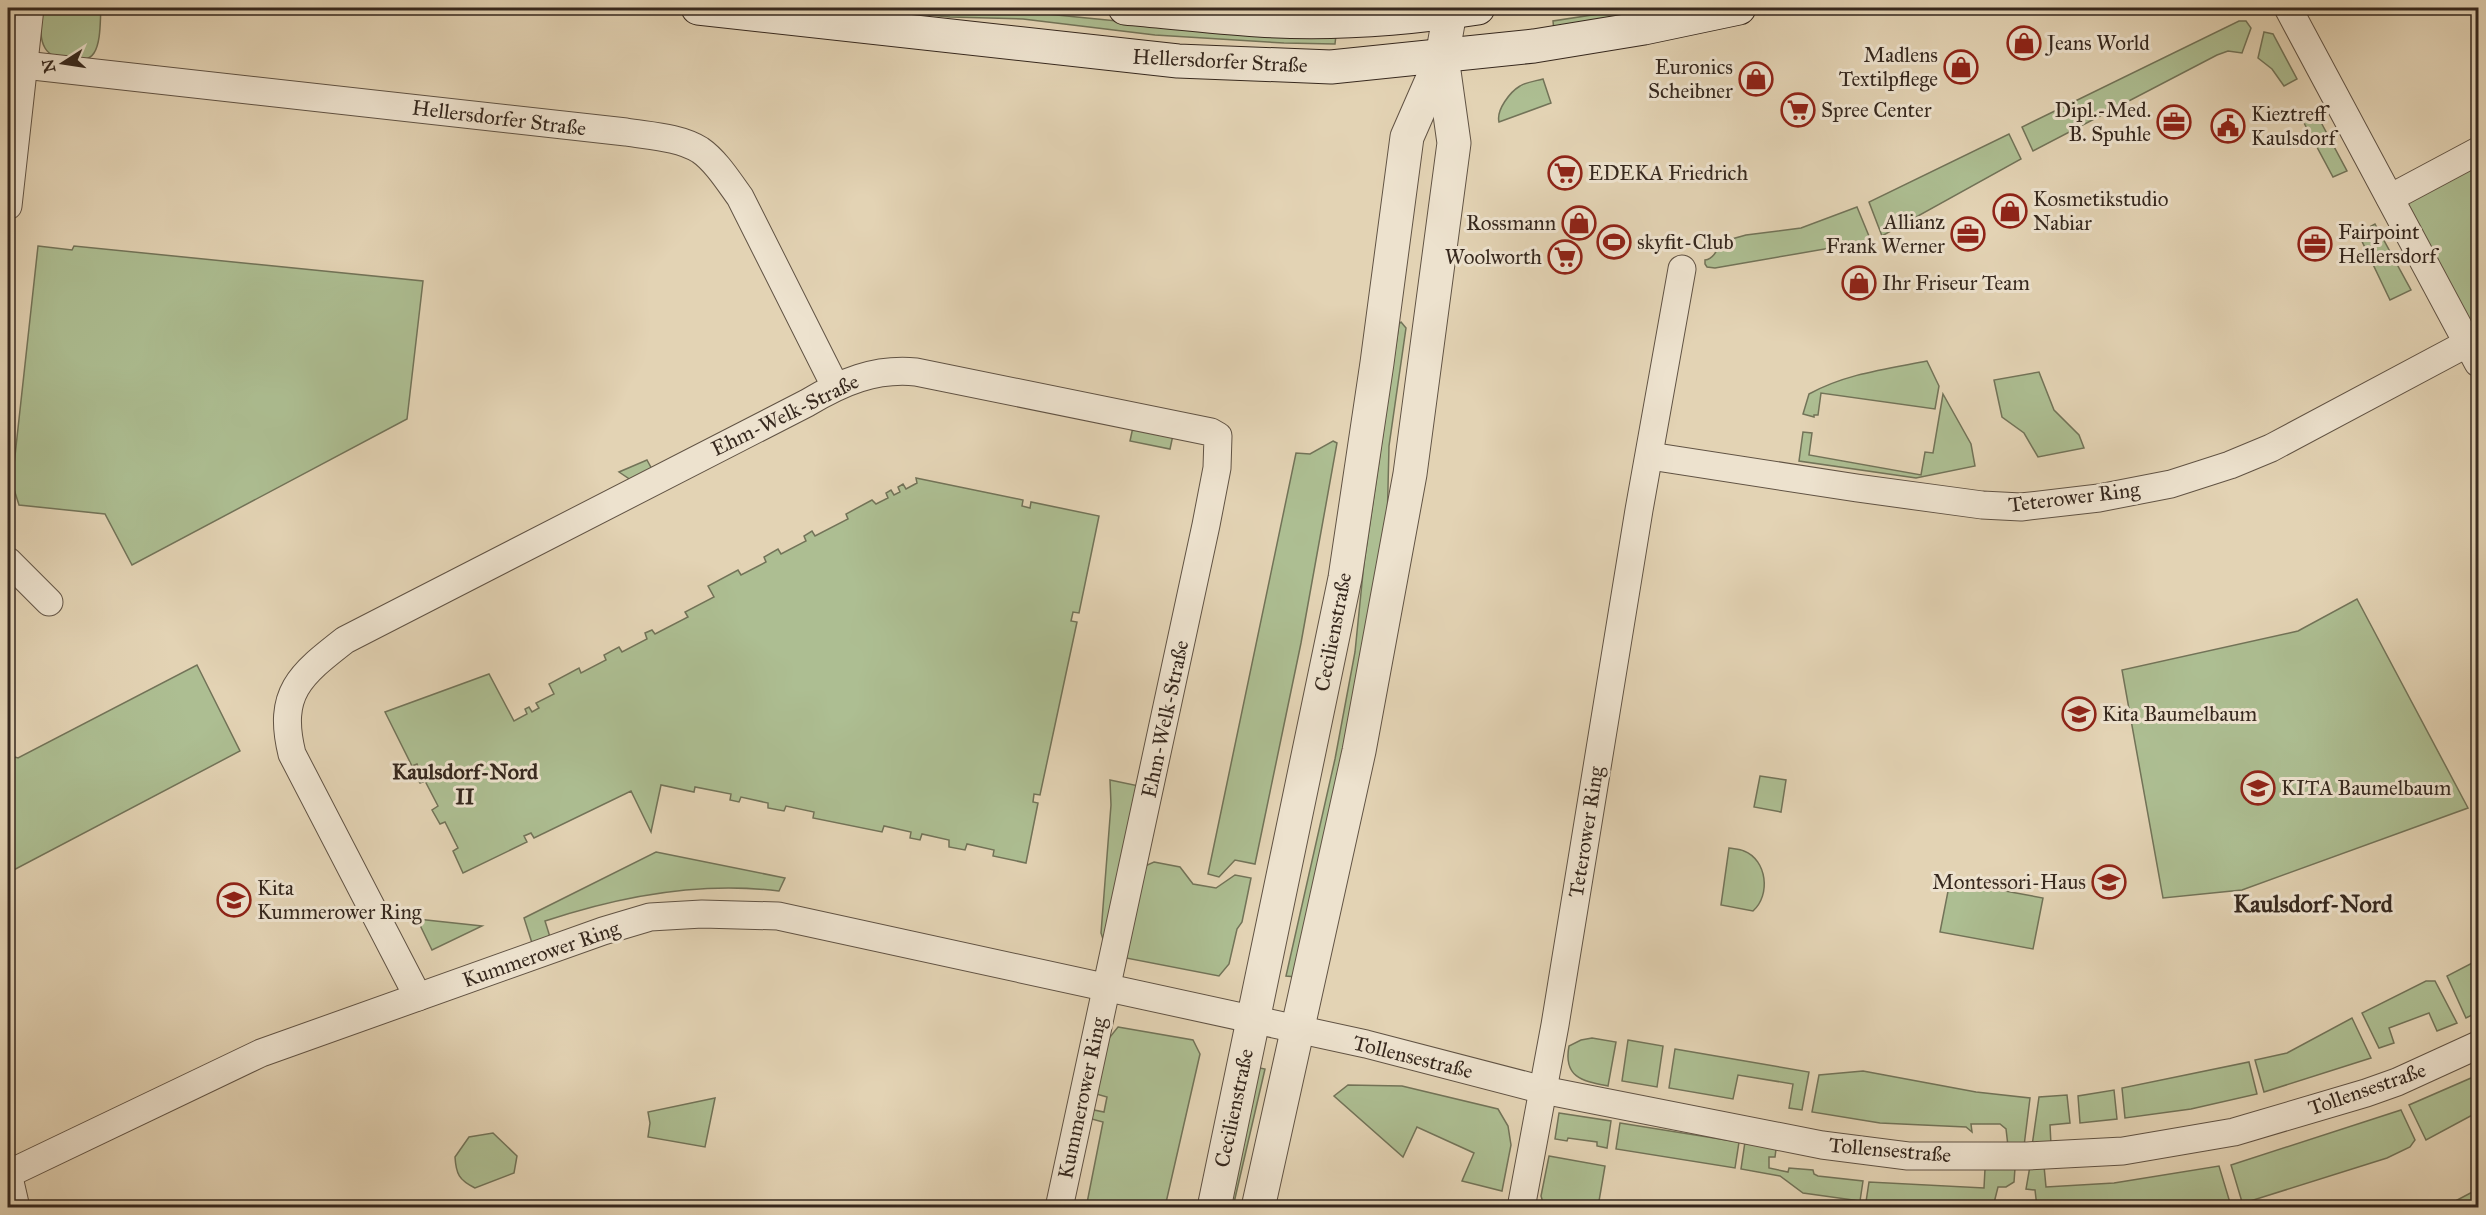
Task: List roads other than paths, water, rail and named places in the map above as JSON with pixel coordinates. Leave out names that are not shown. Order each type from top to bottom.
[{"type":"street","points":[[8,206],[30,8]]},
{"type":"street","name":"Hellersdorfer Straße","points":[[698,8],[1178,61],[1331,67],[1442,57],[1557,42],[1644,28],[1739,8]]},
{"type":"street","name":"Hellersdorfer Straße","points":[[1125,8],[1259,20],[1346,21],[1459,9]]},
{"type":"street","name":"Teterower Ring","points":[[1650,456],[1982,505],[2022,507],[2099,498],[2171,484],[2230,465],[2473,353],[2289,8]]},
{"type":"street","name":"Cecilienstraße","points":[[1214,1208],[1345,578],[1407,137],[1442,57],[1459,9]]},
{"type":"street","name":"Cecilienstraße","points":[[1258,1208],[1359,751],[1410,474],[1453,152],[1442,57]]},
{"type":"street","name":"Hellersdorfer Straße","points":[[24,65],[626,132],[670,139],[700,150],[723,174],[740,197],[835,386]]},
{"type":"street","points":[[2390,198],[2478,151]]},
{"type":"street","name":"Teterower Ring","points":[[1521,1208],[1682,269]]},
{"type":"street","name":"Ehm-Welk-Straße","points":[[418,997],[292,754],[286,720],[292,692],[313,664],[345,640],[835,386],[851,379],[895,370],[916,372],[1168,422],[1211,432],[1218,436],[1217,468],[1206,525],[1138,848],[1105,989]]},
{"type":"street","points":[[8,561],[49,602]]},
{"type":"street","name":"Kummerower Ring","points":[[16,1208],[8,1174],[261,1053],[650,917],[702,914],[778,916],[1296,1029]]},
{"type":"street","name":"Kummerower Ring","points":[[1059,1208],[1105,989]]},
{"type":"street","name":"Tollensestraße","points":[[1296,1029],[1395,1051],[1543,1090],[1755,1132],[1908,1156],[2078,1154],[2123,1151],[2234,1132],[2367,1093],[2397,1082],[2478,1045]]},
{"type":"place","name":"Jeans World","points":[[2024,43]]},
{"type":"place","name":"Madlens Textilpflege","points":[[1961,67]]},
{"type":"place","name":"Euronics Scheibner","points":[[1756,79]]},
{"type":"place","name":"Spree Center","points":[[1798,110]]},
{"type":"place","name":"Dipl.-Med. B. Spuhle","points":[[2174,122]]},
{"type":"place","name":"Kieztreff Kaulsdorf","points":[[2228,126]]},
{"type":"place","name":"EDEKA Friedrich","points":[[1565,173]]},
{"type":"place","name":"Kosmetikstudio Nabiar","points":[[2010,211]]},
{"type":"place","name":"Rossmann","points":[[1579,223]]},
{"type":"place","name":"Allianz Frank Werner","points":[[1968,234]]},
{"type":"place","name":"skyfit-Club","points":[[1614,242]]},
{"type":"place","name":"Fairpoint Hellersdorf","points":[[2315,244]]},
{"type":"place","name":"Woolworth","points":[[1565,257]]},
{"type":"place","name":"Ihr Friseur Team","points":[[1859,283]]},
{"type":"place","name":"Kita Baumelbaum","points":[[2079,714]]},
{"type":"place","name":"KITA Baumelbaum","points":[[2258,788]]},
{"type":"place","name":"Montessori-Haus","points":[[2109,882]]},
{"type":"place","name":"Kita Kummerower Ring","points":[[234,900]]},
{"type":"district","name":"Kaulsdorf-Nord II","points":[[465,784]]},
{"type":"district","name":"Kaulsdorf-Nord","points":[[2313,904]]}]
